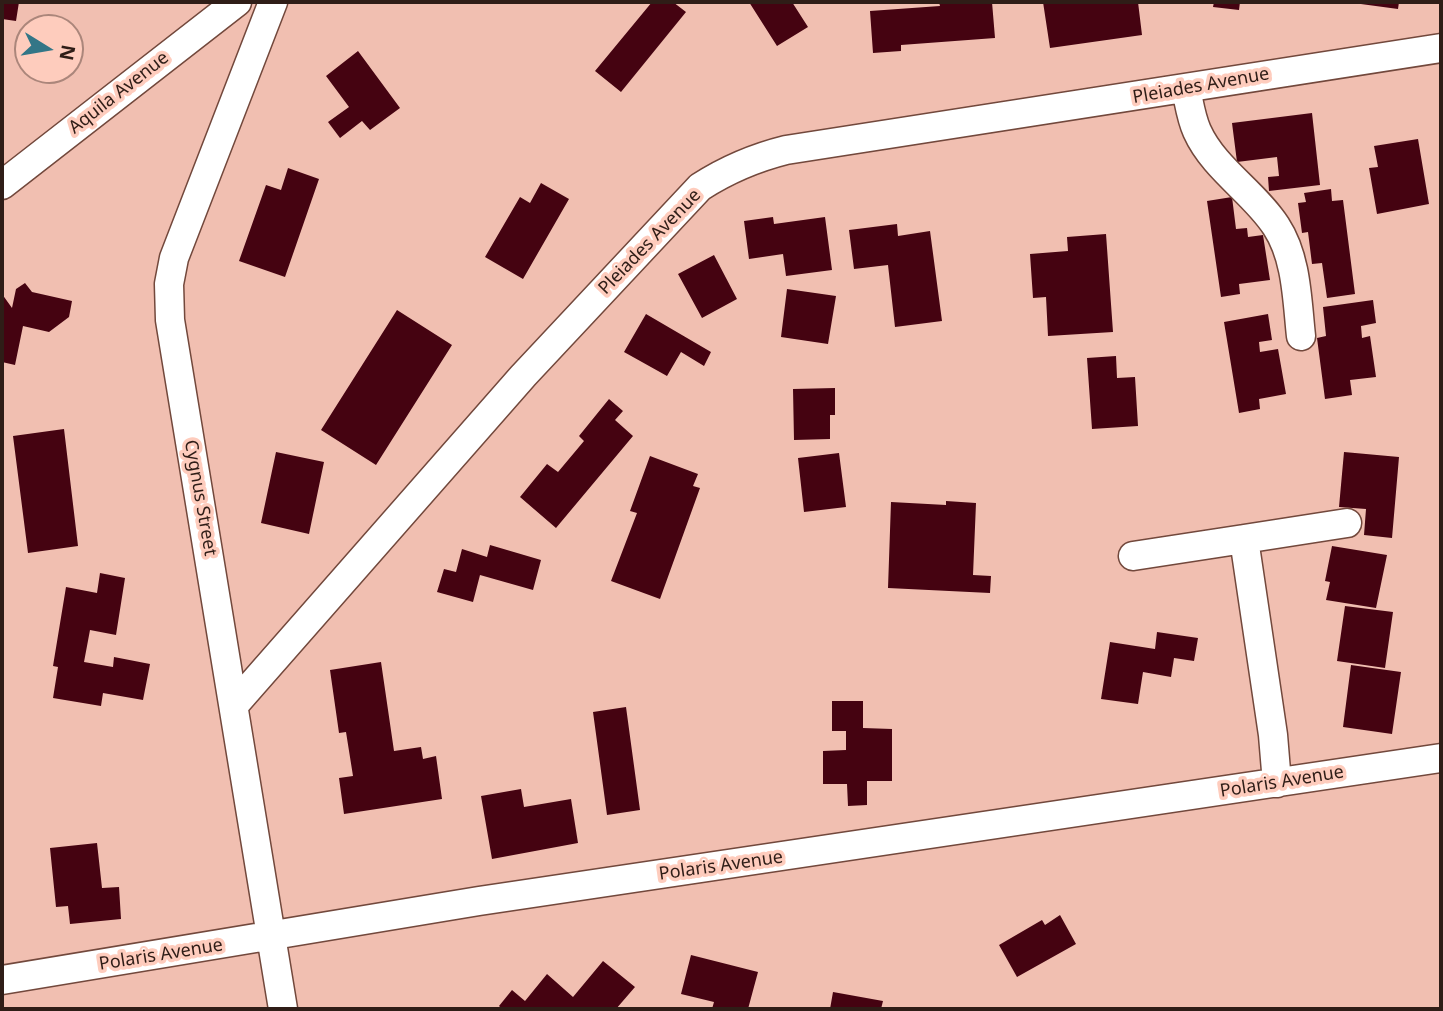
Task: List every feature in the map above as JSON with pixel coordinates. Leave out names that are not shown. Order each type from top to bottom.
[{"type":"street","name":"Aquila Avenue","points":[[2,185],[237,2]]},
{"type":"street","name":"Cygnus Street","points":[[273,2],[185,226],[169,284],[170,320],[283,1009]]},
{"type":"street","name":"Pleiades Avenue","points":[[235,704],[523,376],[701,187],[723,172],[749,159],[786,150],[1441,48]]},
{"type":"street","points":[[1186,89],[1197,131],[1216,159],[1276,226],[1284,243],[1292,267],[1301,336]]},
{"type":"street","points":[[1133,556],[1347,523]]},
{"type":"street","points":[[1244,539],[1273,735],[1277,783]]},
{"type":"street","name":"Polaris Avenue","points":[[2,980],[271,938],[479,901],[1441,758]]},
{"type":"building","points":[[2,2],[19,2],[14,21],[2,19]]},
{"type":"building","points":[[652,2],[673,2],[686,12],[621,92],[595,71]]},
{"type":"building","points":[[749,2],[792,2],[808,27],[777,46]]},
{"type":"building","points":[[939,2],[992,2],[995,38],[901,45],[901,51],[873,53],[870,11],[940,6]]},
{"type":"building","points":[[1043,2],[1138,2],[1142,35],[1050,48]]},
{"type":"building","points":[[1214,2],[1240,2],[1239,10],[1213,7]]},
{"type":"building","points":[[1346,2],[1399,2],[1398,9]]},
{"type":"building","points":[[358,51],[400,108],[370,130],[362,121],[340,138],[328,122],[349,107],[326,76]]},
{"type":"building","points":[[1312,113],[1320,185],[1269,191],[1268,177],[1279,176],[1277,157],[1237,162],[1232,123]]},
{"type":"building","points":[[1418,139],[1429,204],[1377,214],[1369,168],[1378,167],[1374,146]]},
{"type":"building","points":[[288,168],[319,179],[285,277],[239,261],[266,185],[281,190]]},
{"type":"building","points":[[541,183],[569,199],[523,279],[485,257],[520,197],[530,203]]},
{"type":"building","points":[[1331,189],[1332,201],[1343,200],[1355,294],[1327,298],[1322,263],[1312,264],[1308,232],[1302,233],[1298,203],[1306,202],[1304,193]]},
{"type":"building","points":[[1232,197],[1236,229],[1247,228],[1248,237],[1263,235],[1270,280],[1239,284],[1240,294],[1221,297],[1207,201]]},
{"type":"building","points":[[773,217],[774,224],[825,217],[832,270],[786,276],[783,254],[749,259],[744,221]]},
{"type":"building","points":[[897,224],[898,236],[930,231],[942,321],[895,327],[888,265],[854,269],[849,230]]},
{"type":"building","points":[[1106,234],[1113,332],[1048,336],[1046,297],[1033,298],[1030,254],[1068,251],[1067,237]]},
{"type":"building","points":[[714,255],[737,299],[702,318],[678,274]]},
{"type":"building","points":[[25,283],[32,292],[72,301],[69,317],[49,332],[23,326],[15,365],[2,362],[2,294],[12,308],[16,289]]},
{"type":"building","points":[[787,289],[836,296],[828,344],[781,337]]},
{"type":"building","points":[[1373,300],[1376,323],[1361,326],[1362,338],[1370,336],[1376,377],[1350,380],[1352,395],[1325,399],[1317,338],[1326,336],[1323,307]]},
{"type":"building","points":[[397,310],[452,345],[376,465],[321,430]]},
{"type":"building","points":[[646,314],[711,352],[704,366],[681,352],[667,376],[624,352]]},
{"type":"building","points":[[1268,314],[1272,340],[1259,342],[1260,352],[1278,349],[1286,394],[1259,399],[1260,409],[1239,413],[1224,322]]},
{"type":"building","points":[[1116,356],[1117,378],[1135,377],[1138,426],[1092,429],[1087,358]]},
{"type":"building","points":[[835,388],[835,415],[830,415],[830,439],[794,440],[793,389]]},
{"type":"building","points":[[609,399],[623,411],[615,420],[633,436],[556,528],[520,497],[547,464],[558,472],[584,441],[579,436]]},
{"type":"building","points":[[64,429],[78,546],[28,553],[13,436]]},
{"type":"building","points":[[276,452],[324,462],[309,534],[261,523]]},
{"type":"building","points":[[1344,452],[1399,457],[1392,538],[1364,535],[1366,509],[1339,507]]},
{"type":"building","points":[[839,453],[846,507],[804,512],[798,458]]},
{"type":"building","points":[[650,456],[698,474],[693,486],[700,488],[660,599],[611,581],[637,513],[630,511]]},
{"type":"building","points":[[946,501],[976,503],[973,575],[991,576],[990,593],[888,588],[891,502],[946,505]]},
{"type":"building","points":[[490,545],[541,560],[533,590],[480,575],[473,602],[437,592],[444,569],[456,572],[462,549],[487,557]]},
{"type":"building","points":[[1332,546],[1387,555],[1376,608],[1326,600],[1330,582],[1325,581]]},
{"type":"building","points":[[100,573],[125,578],[116,635],[90,630],[84,662],[113,667],[114,657],[150,664],[143,700],[103,693],[101,706],[53,698],[58,667],[53,666],[66,587],[97,593]]},
{"type":"building","points":[[1345,606],[1393,612],[1385,668],[1337,661]]},
{"type":"building","points":[[1157,632],[1198,638],[1194,661],[1174,658],[1171,677],[1143,672],[1138,704],[1101,699],[1110,642],[1155,649]]},
{"type":"building","points":[[381,662],[394,751],[421,747],[423,759],[436,756],[442,799],[344,814],[339,778],[353,776],[346,732],[339,733],[330,670]]},
{"type":"building","points":[[1351,665],[1401,672],[1392,734],[1343,727]]},
{"type":"building","points":[[832,701],[863,701],[863,728],[892,729],[892,781],[867,781],[867,805],[848,806],[847,784],[823,784],[823,751],[846,750],[846,731],[832,731]]},
{"type":"building","points":[[626,707],[640,810],[607,815],[593,712]]},
{"type":"building","points":[[521,789],[524,807],[571,799],[578,843],[492,859],[481,796]]},
{"type":"building","points":[[97,843],[102,888],[119,887],[121,919],[70,924],[68,906],[56,907],[50,848]]},
{"type":"building","points":[[1060,915],[1076,944],[1017,977],[999,945],[1042,920],[1045,925]]},
{"type":"building","points":[[691,955],[758,972],[748,1009],[712,1009],[714,1002],[681,994]]},
{"type":"building","points":[[603,961],[635,987],[616,1009],[502,1009],[499,1006],[512,990],[525,1001],[547,974],[573,997]]},
{"type":"building","points":[[833,992],[883,1001],[881,1009],[830,1009]]}]
